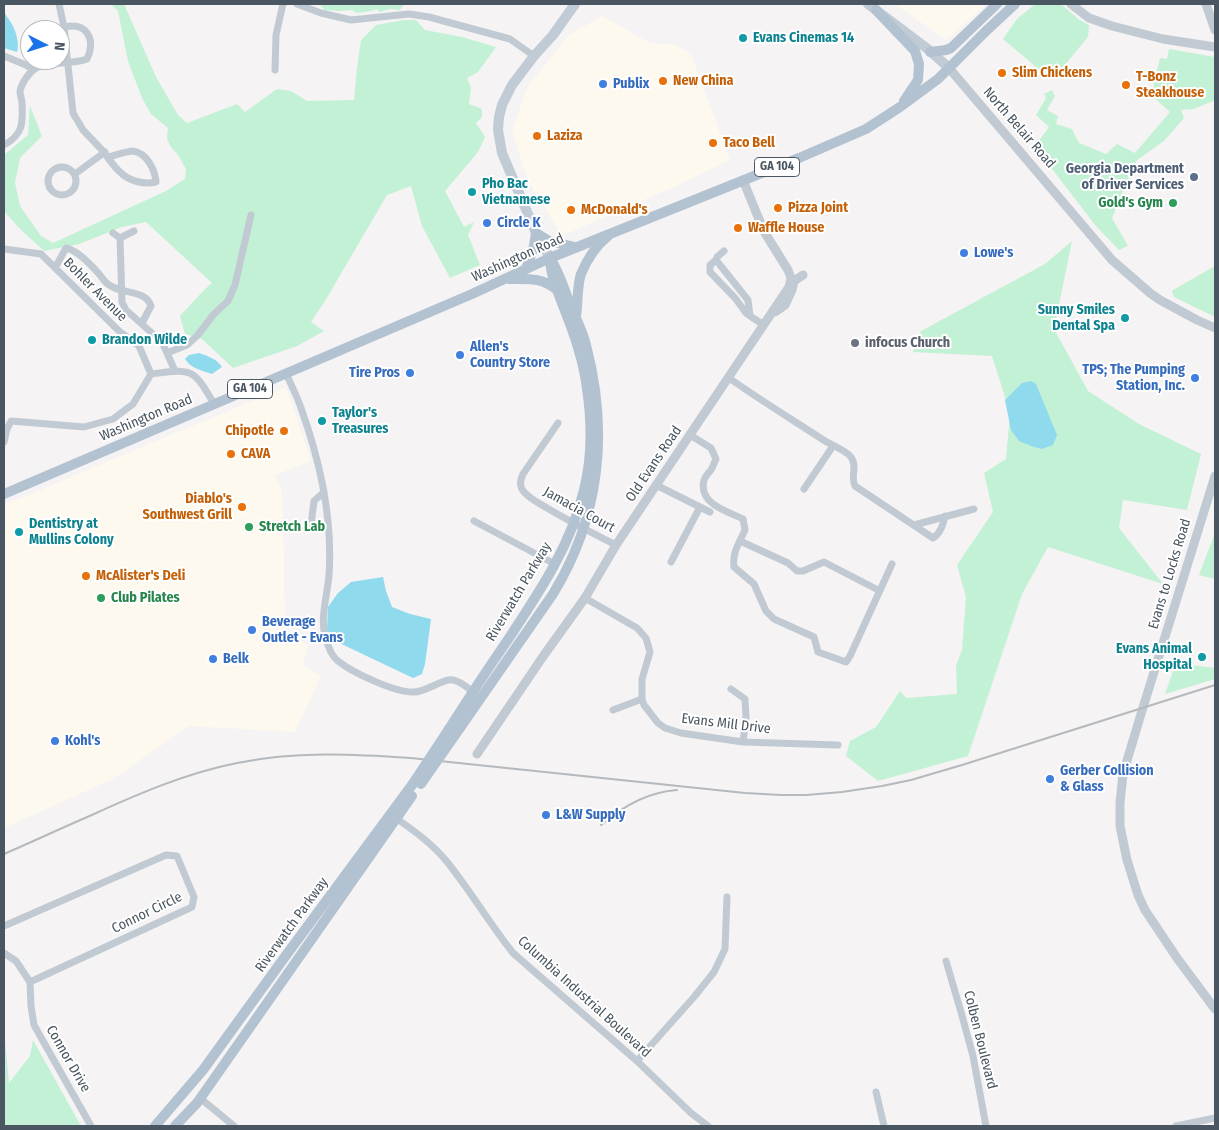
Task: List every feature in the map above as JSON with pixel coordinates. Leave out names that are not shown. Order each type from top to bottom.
[{"type":"main road","points":[[550,258],[536,233],[502,153],[498,130],[499,118],[502,105],[512,85],[553,35],[575,4]]},
{"type":"main road","points":[[930,52],[951,48],[997,4]]},
{"type":"main road","name":"Washington Road","points":[[4,494],[472,294],[550,258],[799,158],[866,129],[938,79],[1016,4]]},
{"type":"main road","points":[[872,7],[915,51],[919,64],[918,80],[900,107]]},
{"type":"main road","name":"North Belair Road","points":[[872,7],[949,68]]},
{"type":"main road","points":[[536,233],[548,241],[576,247]]},
{"type":"main road","points":[[526,269],[534,246],[536,233]]},
{"type":"main road","points":[[576,318],[581,274],[590,257],[612,233]]},
{"type":"main road","name":"Riverwatch Parkway","points":[[416,784],[460,728],[553,594],[566,573],[584,529],[598,458],[599,433],[592,372],[586,344],[557,269],[550,258]]},
{"type":"main road","name":"Riverwatch Parkway","points":[[175,1126],[200,1098],[416,784],[472,692],[537,595],[555,564],[573,523],[586,480],[590,412],[587,388],[576,340],[550,272],[550,258]]},
{"type":"main road","points":[[506,278],[541,281],[548,283],[558,291]]},
{"type":"main road","name":"Riverwatch Parkway","points":[[155,1126],[203,1070],[394,816]]},
{"type":"street","points":[[59,4],[62,20]]},
{"type":"street","points":[[275,70],[276,35],[283,4]]},
{"type":"street","points":[[297,4],[321,13],[351,20],[409,14],[429,17],[510,39],[534,56]]},
{"type":"street","points":[[1071,4],[1089,18],[1112,26],[1215,48]]},
{"type":"street","points":[[1206,4],[1215,30]]},
{"type":"street","points":[[70,25],[81,27],[88,34],[91,44],[87,59],[70,63]]},
{"type":"street","points":[[4,56],[20,60]]},
{"type":"street","name":"North Belair Road","points":[[949,68],[1112,260],[1160,300],[1215,328]]},
{"type":"street","points":[[4,145],[13,140],[22,128],[20,91],[28,74],[33,70]]},
{"type":"street","points":[[69,70],[73,113],[84,130],[106,155],[120,172],[138,182],[149,184],[156,182],[156,176],[149,162],[142,155],[132,151],[106,155],[75,174]]},
{"type":"street","points":[[64,166],[75,174],[76,184],[72,192],[63,195],[51,189],[49,176],[55,168],[64,166]]},
{"type":"street","name":"Old Evans Road","points":[[477,754],[585,598],[616,545],[789,287],[791,278],[788,270],[765,232],[743,180]]},
{"type":"street","points":[[167,352],[187,345],[228,301],[235,285],[251,215]]},
{"type":"street","points":[[120,238],[134,231]]},
{"type":"street","points":[[113,233],[120,238]]},
{"type":"street","points":[[120,238],[122,302],[126,310],[162,342],[175,371]]},
{"type":"street","points":[[55,268],[66,248],[72,249],[98,272],[110,286],[144,296],[149,300],[151,306],[142,323]]},
{"type":"street","name":"Bohler Avenue","points":[[4,249],[41,254],[119,331],[139,346],[151,374]]},
{"type":"street","points":[[724,251],[710,265],[710,272],[736,298],[746,313],[764,326]]},
{"type":"street","points":[[716,260],[748,300],[750,316]]},
{"type":"street","points":[[772,313],[785,305],[794,281],[803,275]]},
{"type":"street","points":[[4,442],[11,421],[84,426],[113,419],[134,404],[151,374],[175,371],[188,372],[203,384],[214,404]]},
{"type":"street","points":[[286,373],[301,407],[318,464],[327,506],[330,540],[329,575],[322,626],[330,650],[336,660],[352,670],[404,692],[422,691],[448,680],[454,680],[472,692]]},
{"type":"street","points":[[729,378],[833,446],[849,454],[855,465],[853,483],[855,486],[933,538],[943,526],[944,516]]},
{"type":"street","name":"Jamacia Court","points":[[558,423],[526,468],[520,479],[520,485],[525,494],[530,498],[616,545]]},
{"type":"street","points":[[690,435],[711,448],[716,459],[712,469],[705,478],[703,487],[706,497],[711,504],[742,519],[745,530],[734,551],[734,567],[754,584],[766,611],[774,619],[814,637],[818,652],[846,662],[892,564]]},
{"type":"street","points":[[804,488],[833,446]]},
{"type":"street","name":"Evans to Locks Road","points":[[1215,478],[1123,774],[1120,803],[1120,826],[1127,860],[1145,910],[1177,958],[1215,1009]]},
{"type":"street","points":[[656,485],[710,512]]},
{"type":"street","points":[[311,525],[314,501],[324,492]]},
{"type":"street","points":[[671,562],[700,507]]},
{"type":"street","points":[[914,525],[974,509]]},
{"type":"street","points":[[474,521],[555,564]]},
{"type":"street","points":[[740,540],[788,563],[797,570],[803,571],[824,562],[880,591]]},
{"type":"street","points":[[585,598],[637,628],[646,638],[650,652],[642,679],[642,698],[613,710]]},
{"type":"street","points":[[731,689],[745,699],[746,717],[743,742]]},
{"type":"street","name":"Evans Mill Drive","points":[[642,698],[644,706],[658,723],[665,728],[682,733],[743,742],[838,745]]},
{"type":"street","name":"Columbia Industrial Boulevard","points":[[394,816],[416,832],[448,862],[513,953],[637,1061],[690,1113],[708,1126]]},
{"type":"street","name":"Connor Circle","points":[[4,926],[166,855],[177,856],[194,897],[192,908],[30,982]]},
{"type":"street","points":[[637,1061],[714,972],[725,949],[727,897]]},
{"type":"street","points":[[4,953],[16,961],[30,982]]},
{"type":"street","name":"Colben Boulevard","points":[[946,961],[973,1056],[986,1126]]},
{"type":"street","name":"Connor Drive","points":[[30,982],[34,1025],[91,1126]]},
{"type":"street","points":[[876,1092],[884,1126]]},
{"type":"street","points":[[200,1098],[234,1126]]},
{"type":"street","points":[[1176,1126],[1215,1118]]},
{"type":"shaded area","points":[[895,4],[986,4],[946,40]]},
{"type":"shaded area","points":[[602,16],[650,43],[676,45],[691,54],[730,160],[562,236],[528,181],[512,130],[528,86],[569,35]]},
{"type":"shaded area","points":[[286,387],[311,461],[275,475],[281,488],[283,505],[285,630],[308,646],[303,664],[321,676],[295,732],[189,726],[113,779],[4,828],[4,504]]},
{"type":"green space","points":[[111,4],[124,4],[156,77],[178,115],[187,123],[237,104],[245,112],[277,89],[291,91],[307,101],[354,100],[361,40],[376,25],[416,20],[425,30],[462,37],[496,47],[478,72],[467,78],[471,88],[469,104],[482,109],[482,117],[476,123],[485,137],[478,152],[445,191],[464,227],[474,222],[468,235],[480,265],[450,278],[422,226],[411,186],[387,195],[311,322],[324,331],[297,346],[233,368],[202,339],[185,334],[180,316],[212,283],[146,222],[122,227],[79,244],[44,251],[4,211],[4,155],[28,135],[30,106],[42,136],[20,158],[15,183],[20,206],[41,236],[53,243],[166,191],[185,179],[186,169],[170,146],[167,138],[168,128],[151,114],[142,98],[128,61],[118,11]]},
{"type":"green space","points":[[319,4],[407,4],[402,6],[400,10],[390,9],[380,12],[377,9],[357,13],[352,10],[325,10]]},
{"type":"green space","points":[[1035,4],[1061,4],[1078,19],[1089,25],[1088,37],[1054,78],[1051,79],[1047,79],[1045,73],[1041,72],[1003,39],[1017,19]]},
{"type":"green space","points":[[1169,49],[1215,57],[1215,100],[1194,109],[1181,110],[1184,118],[1164,141],[1137,160],[1112,218],[1128,246],[1119,250],[1095,225],[1043,157],[1038,142],[1049,127],[1036,115],[1046,98],[1044,94],[1052,90],[1055,96],[1047,110],[1058,116],[1056,124],[1072,129],[1079,143],[1106,154],[1117,144],[1135,153],[1170,112],[1152,96],[1160,58],[1167,59]]},
{"type":"green space","points":[[1072,241],[1054,329],[1088,391],[1139,424],[1201,454],[1187,510],[1123,500],[1119,528],[1163,584],[1048,547],[1022,594],[968,756],[878,781],[846,756],[850,741],[876,727],[900,691],[906,698],[957,694],[956,666],[962,650],[966,597],[957,565],[993,512],[984,473],[1006,459],[1010,413],[992,356],[913,352],[921,331],[1045,264]]},
{"type":"green space","points":[[1215,266],[1215,317],[1174,297],[1173,290]]},
{"type":"green space","points":[[1215,533],[1215,579],[1199,575]]},
{"type":"green space","points":[[1176,663],[1215,668],[1215,679],[1165,694]]},
{"type":"green space","points":[[4,1031],[9,1083],[30,1056],[33,1040],[81,1126],[4,1126]]},
{"type":"water","points":[[4,10],[15,32],[18,44],[17,52],[4,48]]},
{"type":"water","points":[[199,353],[215,360],[222,367],[212,374],[193,367],[185,359],[189,355]]},
{"type":"water","points":[[1031,381],[1036,384],[1057,435],[1053,445],[1042,449],[1019,441],[1011,430],[1005,400],[1022,383]]},
{"type":"water","points":[[383,577],[392,607],[431,619],[422,674],[413,678],[331,639],[328,634],[328,607],[338,593],[351,582]]},
{"type":"railway","points":[[4,854],[164,784],[218,767],[259,759],[324,754],[411,758],[745,793],[806,795],[842,792],[911,780],[1215,685]]},
{"type":"railway","points":[[601,825],[636,801],[666,791],[677,790]]},
{"type":"place","name":"Evans Cinemas 14","points":[[743,38]]},
{"type":"place","name":"Slim Chickens","points":[[1002,73]]},
{"type":"place","name":"New China","points":[[663,81]]},
{"type":"place","name":"Publix","points":[[603,84]]},
{"type":"place","name":"T-Bonz Steakhouse","points":[[1126,85]]},
{"type":"place","name":"Laziza","points":[[537,136]]},
{"type":"place","name":"Taco Bell","points":[[713,143]]},
{"type":"place","name":"Georgia Department of Driver Services","points":[[1194,177]]},
{"type":"place","name":"Pho Bac Vietnamese","points":[[472,192]]},
{"type":"place","name":"Gold's Gym","points":[[1173,203]]},
{"type":"place","name":"Pizza Joint","points":[[778,208]]},
{"type":"place","name":"McDonald's","points":[[571,210]]},
{"type":"place","name":"Circle K","points":[[487,223]]},
{"type":"place","name":"Waffle House","points":[[738,228]]},
{"type":"place","name":"Lowe's","points":[[964,253]]},
{"type":"place","name":"Sunny Smiles Dental Spa","points":[[1125,318]]},
{"type":"place","name":"Brandon Wilde","points":[[92,340]]},
{"type":"place","name":"infocus Church","points":[[855,343]]},
{"type":"place","name":"Allen's Country Store","points":[[460,355]]},
{"type":"place","name":"Tire Pros","points":[[410,373]]},
{"type":"place","name":"TPS; The Pumping Station, Inc.","points":[[1195,378]]},
{"type":"place","name":"Taylor's Treasures","points":[[322,421]]},
{"type":"place","name":"Chipotle","points":[[284,431]]},
{"type":"place","name":"CAVA","points":[[231,454]]},
{"type":"place","name":"Diablo's Southwest Grill","points":[[242,507]]},
{"type":"place","name":"Stretch Lab","points":[[249,527]]},
{"type":"place","name":"Dentistry at Mullins Colony","points":[[19,532]]},
{"type":"place","name":"McAlister's Deli","points":[[86,576]]},
{"type":"place","name":"Club Pilates","points":[[101,598]]},
{"type":"place","name":"Beverage Outlet - Evans","points":[[252,630]]},
{"type":"place","name":"Evans Animal Hospital","points":[[1202,657]]},
{"type":"place","name":"Belk","points":[[213,659]]},
{"type":"place","name":"Kohl's","points":[[55,741]]},
{"type":"place","name":"Gerber Collision & Glass","points":[[1050,779]]},
{"type":"place","name":"L&W Supply","points":[[546,815]]}]
